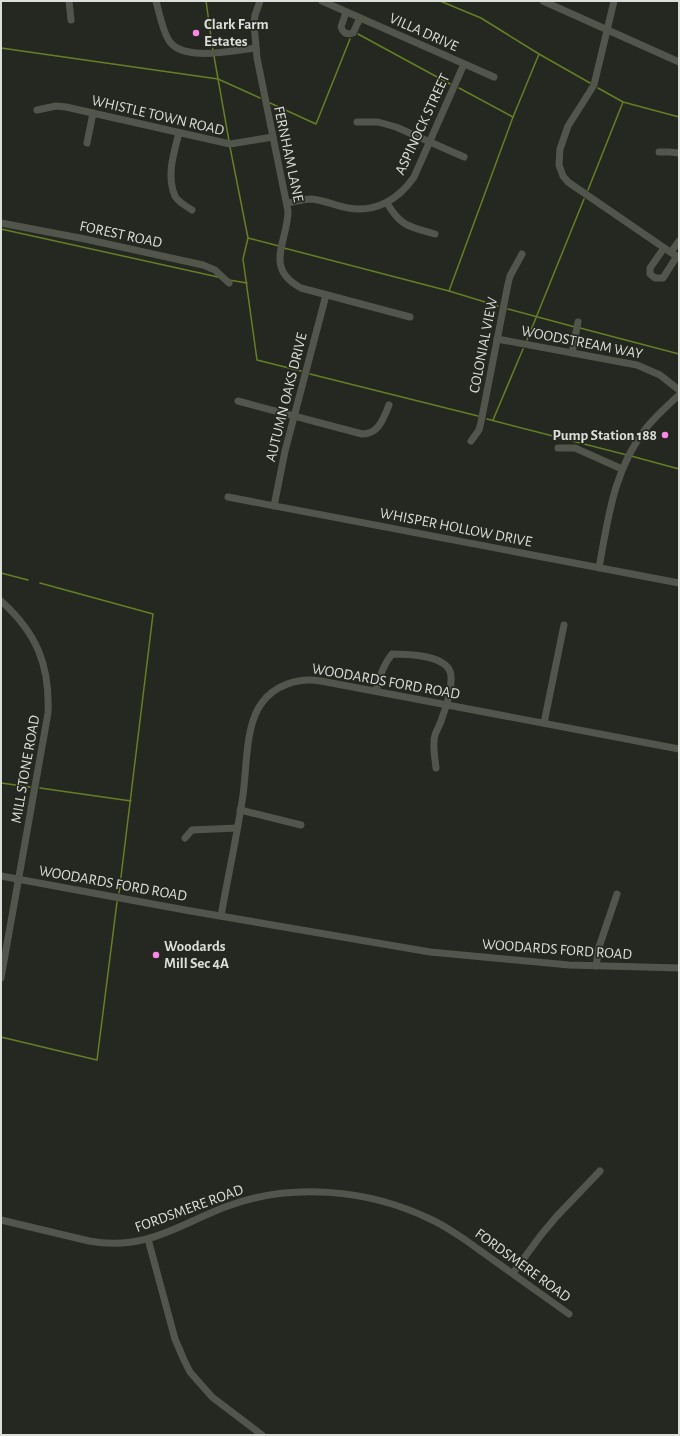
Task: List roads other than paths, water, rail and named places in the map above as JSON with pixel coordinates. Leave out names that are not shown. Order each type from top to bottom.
[{"type":"street","points":[[69,1],[71,20]]},
{"type":"street","points":[[156,1],[170,42],[182,51],[202,54],[256,48]]},
{"type":"street","name":"FERNHAM LANE","points":[[260,1],[255,15],[254,24],[259,73],[287,203],[288,217],[279,254],[282,268],[287,278],[293,284],[301,288],[410,317]]},
{"type":"street","name":"VILLA DRIVE","points":[[322,1],[494,77]]},
{"type":"street","points":[[543,1],[679,62]]},
{"type":"street","points":[[614,1],[594,85],[567,129],[560,149],[559,165],[563,176],[571,185],[676,256]]},
{"type":"street","points":[[346,12],[340,27],[344,33],[353,33],[360,18]]},
{"type":"street","name":"ASPINOCK STREET","points":[[287,203],[302,200],[313,200],[362,210],[387,203],[399,195],[414,177],[464,64]]},
{"type":"street","name":"WHISTLE TOWN ROAD","points":[[37,110],[56,106],[230,144],[273,137]]},
{"type":"street","points":[[86,143],[93,113]]},
{"type":"street","points":[[357,122],[386,124],[396,127],[464,157]]},
{"type":"street","points":[[179,133],[172,165],[172,187],[176,198],[184,206],[192,210]]},
{"type":"street","points":[[659,152],[679,153]]},
{"type":"street","points":[[387,203],[402,223],[414,229],[435,234]]},
{"type":"street","name":"FOREST ROAD","points":[[1,223],[85,239],[203,265],[215,270],[229,283]]},
{"type":"street","points":[[664,248],[650,268],[650,274],[655,278],[663,278],[676,256],[679,241]]},
{"type":"street","name":"COLONIAL VIEW","points":[[471,441],[480,426],[509,280],[522,254]]},
{"type":"street","name":"AUTUMN OAKS DRIVE","points":[[274,506],[285,450],[326,295]]},
{"type":"street","points":[[572,353],[578,322]]},
{"type":"street","name":"WOODSTREAM WAY","points":[[497,339],[643,367],[660,375],[679,390]]},
{"type":"street","points":[[598,568],[613,493],[622,469],[634,446],[646,428],[679,395]]},
{"type":"street","points":[[238,401],[362,434],[366,434],[380,426],[389,405]]},
{"type":"street","points":[[558,448],[575,448],[622,469]]},
{"type":"street","name":"WHISPER HOLLOW DRIVE","points":[[228,497],[679,583]]},
{"type":"street","name":"MILL STONE ROAD","points":[[1,601],[25,626],[37,646],[44,663],[49,695],[48,713],[1,978]]},
{"type":"street","points":[[544,723],[564,625]]},
{"type":"street","points":[[376,692],[385,662],[392,654],[408,654],[439,661],[448,666],[452,674],[442,720],[435,735],[434,750],[436,768]]},
{"type":"street","name":"WOODARDS FORD ROAD","points":[[221,916],[240,810],[252,723],[261,703],[270,694],[280,687],[295,681],[310,680],[679,749]]},
{"type":"street","points":[[240,810],[302,825]]},
{"type":"street","points":[[185,838],[192,830],[237,828]]},
{"type":"street","name":"WOODARDS FORD ROAD","points":[[1,876],[430,952],[596,966],[679,968]]},
{"type":"street","points":[[596,966],[598,948],[617,894]]},
{"type":"street","points":[[513,1274],[556,1216],[600,1171]]},
{"type":"street","name":"FORDSMERE ROAD","points":[[1,1220],[102,1243],[122,1244],[159,1236],[213,1212],[243,1201],[278,1194],[309,1192],[336,1193],[374,1199],[430,1219],[464,1238],[569,1314]]},
{"type":"street","points":[[148,1239],[175,1339],[190,1372],[212,1397],[262,1435]]},
{"type":"waterway","points":[[206,1],[213,51]]},
{"type":"waterway","points":[[440,1],[481,18],[539,54],[590,83]]},
{"type":"waterway","points":[[358,34],[450,84]]},
{"type":"waterway","points":[[270,103],[316,124],[350,39]]},
{"type":"waterway","points":[[1,48],[218,79],[260,98]]},
{"type":"waterway","points":[[449,291],[513,117],[539,54]]},
{"type":"waterway","points":[[214,56],[229,141]]},
{"type":"waterway","points":[[459,88],[513,117]]},
{"type":"waterway","points":[[598,88],[623,102],[679,117]]},
{"type":"waterway","points":[[588,190],[623,102]]},
{"type":"waterway","points":[[230,147],[248,238],[243,259],[257,360],[301,371]]},
{"type":"waterway","points":[[527,340],[584,199]]},
{"type":"waterway","points":[[1,229],[218,277]]},
{"type":"waterway","points":[[248,238],[279,246]]},
{"type":"waterway","points":[[284,248],[449,291],[498,306]]},
{"type":"waterway","points":[[229,280],[247,283]]},
{"type":"waterway","points":[[508,309],[575,327]]},
{"type":"waterway","points":[[580,328],[679,354]]},
{"type":"waterway","points":[[493,420],[523,349]]},
{"type":"waterway","points":[[310,374],[478,416]]},
{"type":"waterway","points":[[487,419],[627,455]]},
{"type":"waterway","points":[[631,456],[679,469]]},
{"type":"waterway","points":[[1,573],[28,580]]},
{"type":"waterway","points":[[40,583],[153,614],[119,893]]},
{"type":"waterway","points":[[1,783],[30,787]]},
{"type":"waterway","points":[[40,788],[131,801]]},
{"type":"waterway","points":[[1,1037],[97,1060],[117,902]]},
{"type":"place","name":"Clark Farm Estates","points":[[196,33]]},
{"type":"place","name":"Pump Station 188","points":[[665,435]]},
{"type":"place","name":"Woodards Mill Sec 4A","points":[[156,955]]}]
